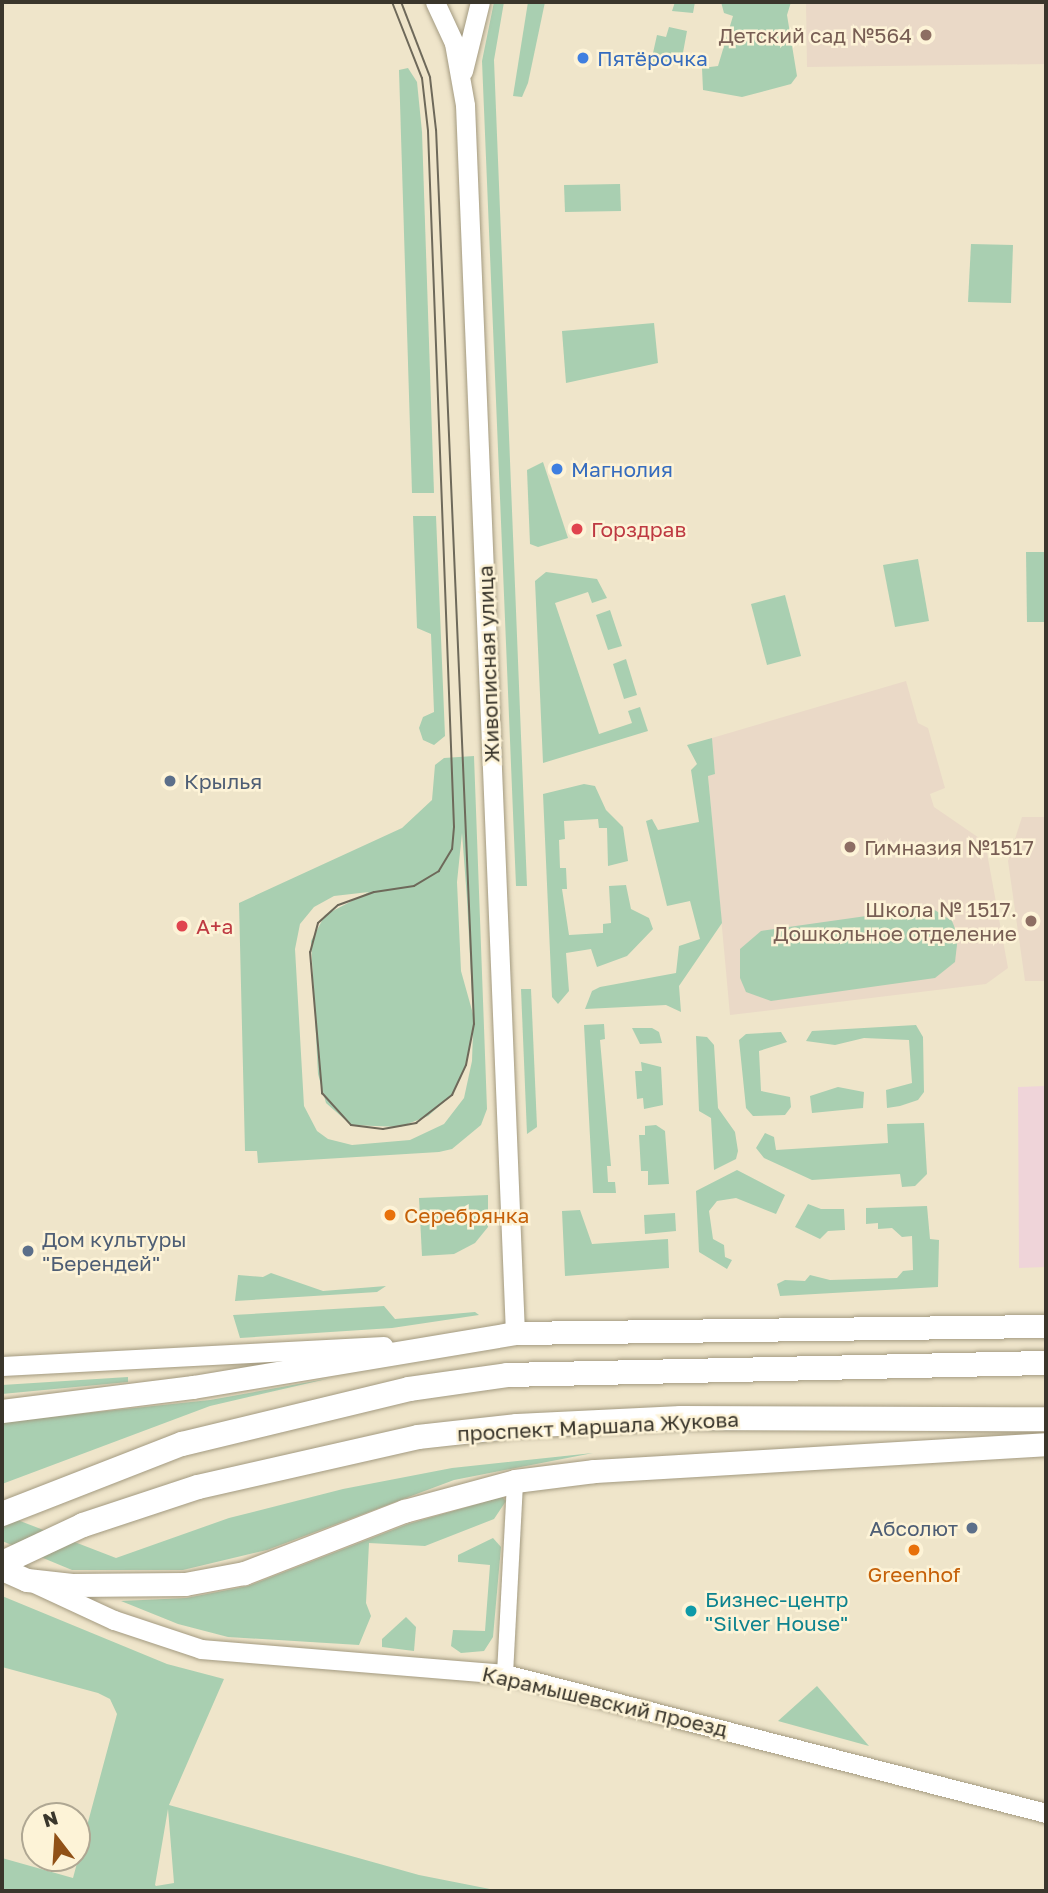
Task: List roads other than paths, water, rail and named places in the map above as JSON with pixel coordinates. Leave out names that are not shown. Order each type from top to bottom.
[{"type":"main road","points":[[2,1411],[192,1387],[430,1344],[515,1333],[1046,1326]]},
{"type":"main road","points":[[2,1514],[182,1444],[331,1405],[507,1375],[1046,1363]]},
{"type":"main road","name":"проспект Маршала Жукова","points":[[2,1563],[83,1525],[198,1487],[326,1455],[418,1437],[517,1426],[707,1418],[1046,1419]]},
{"type":"main road","points":[[27,1580],[120,1587],[215,1580],[272,1564],[404,1511],[515,1481],[594,1471],[1046,1444]]},
{"type":"main road","name":"Карамышевский проезд","points":[[2,1569],[27,1580]]},
{"type":"street","points":[[442,7],[463,17],[480,2]]},
{"type":"street","points":[[463,76],[480,2]]},
{"type":"street","name":"Живописная улица","points":[[442,7],[463,76],[515,1333]]},
{"type":"street","points":[[2,1366],[430,1344]]},
{"type":"street","points":[[505,1674],[515,1481]]},
{"type":"street","name":"Карамышевский проезд","points":[[27,1580],[175,1643],[228,1654],[430,1665],[505,1674],[1046,1813]]},
{"type":"tram line","points":[[392,2],[422,78],[428,131],[454,827],[452,849],[439,871],[414,886],[374,892],[338,905],[318,923],[310,952],[322,1093],[351,1125],[383,1129],[416,1123],[452,1095],[466,1065],[474,1024],[436,130],[430,77],[401,2]]},
{"type":"place","name":"Детский сад №564","points":[[926,35]]},
{"type":"place","name":"Пятёрочка","points":[[583,58]]},
{"type":"place","name":"Магнолия","points":[[557,469]]},
{"type":"place","name":"Горздрав","points":[[577,529]]},
{"type":"place","name":"Крылья","points":[[170,781]]},
{"type":"place","name":"Гимназия №1517","points":[[850,847]]},
{"type":"place","name":"Школа № 1517. Дошкольное отделение","points":[[1031,921]]},
{"type":"place","name":"А+а","points":[[182,926]]},
{"type":"place","name":"Серебрянка","points":[[390,1215]]},
{"type":"place","name":"Дом культуры \"Берендей\"","points":[[28,1251]]},
{"type":"place","name":"Абсолют","points":[[972,1528]]},
{"type":"place","name":"Greenhof","points":[[914,1550]]},
{"type":"place","name":"Бизнес-центр \"Silver House\"","points":[[691,1611]]}]
